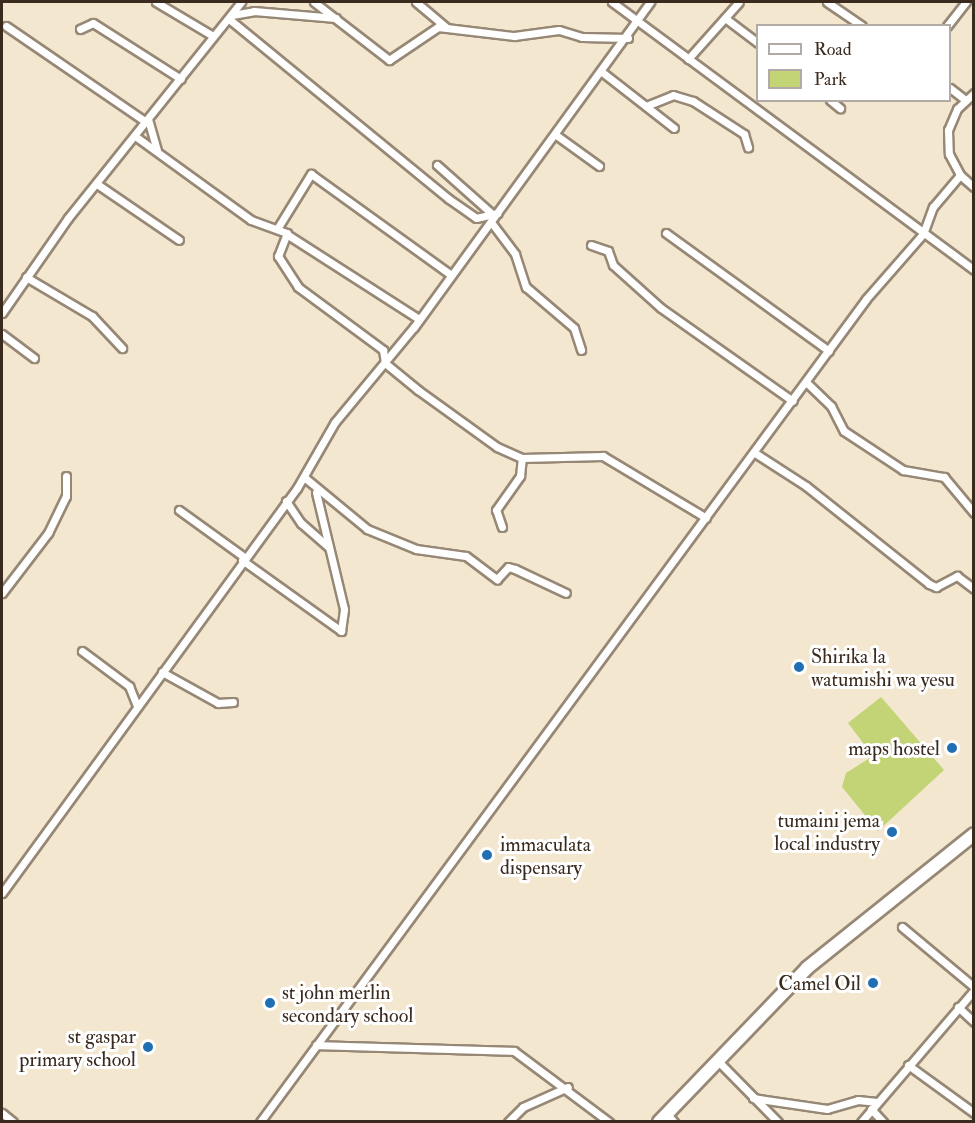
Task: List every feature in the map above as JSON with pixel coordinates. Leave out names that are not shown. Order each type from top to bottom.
[{"type":"highway","points":[[667,1119],[717,1060],[838,940],[974,834]]},
{"type":"street","points":[[156,2],[213,36]]},
{"type":"street","points":[[2,313],[26,277],[97,184],[241,2]]},
{"type":"street","points":[[314,2],[389,60],[430,28],[514,36],[559,30],[582,37],[628,38]]},
{"type":"street","points":[[416,2],[447,28]]},
{"type":"street","points":[[612,2],[974,270]]},
{"type":"street","points":[[2,893],[304,477],[335,422],[419,319],[493,216],[628,38],[636,20],[650,2]]},
{"type":"street","points":[[688,59],[739,2]]},
{"type":"street","points":[[827,2],[859,24]]},
{"type":"street","points":[[949,24],[966,2]]},
{"type":"street","points":[[230,17],[254,11],[336,18]]},
{"type":"street","points":[[230,17],[449,199],[476,218],[493,216]]},
{"type":"street","points":[[725,18],[756,42]]},
{"type":"street","points":[[80,29],[93,22],[181,79]]},
{"type":"street","points":[[6,26],[147,121],[158,153]]},
{"type":"street","points":[[602,72],[674,128]]},
{"type":"street","points":[[951,89],[964,99]]},
{"type":"street","points":[[974,93],[964,99],[948,130],[949,154],[960,175],[974,187]]},
{"type":"street","points":[[646,106],[674,95],[693,101],[744,134],[748,147]]},
{"type":"street","points":[[833,102],[840,108]]},
{"type":"street","points":[[556,135],[598,166]]},
{"type":"street","points":[[135,136],[251,220],[288,235],[419,319]]},
{"type":"street","points":[[437,165],[493,216],[515,254],[526,287],[574,328],[581,350]]},
{"type":"street","points":[[276,229],[311,174],[451,275]]},
{"type":"street","points":[[261,1122],[881,279],[923,234],[933,207],[960,175]]},
{"type":"street","points":[[97,184],[179,240]]},
{"type":"street","points":[[666,233],[829,351]]},
{"type":"street","points":[[288,235],[278,256],[287,276],[327,313],[383,350],[385,363],[497,447],[522,458],[603,456],[706,518]]},
{"type":"street","points":[[591,245],[608,251],[613,266],[661,308],[793,401]]},
{"type":"street","points":[[26,277],[92,316],[122,348]]},
{"type":"street","points":[[2,334],[34,358]]},
{"type":"street","points":[[806,382],[831,406],[843,431],[903,470],[944,477],[974,513]]},
{"type":"street","points":[[755,453],[806,486],[933,586],[957,576],[974,589]]},
{"type":"street","points":[[502,527],[496,510],[520,476],[522,458]]},
{"type":"street","points":[[2,593],[53,523],[66,496],[66,476]]},
{"type":"street","points":[[304,477],[316,492],[367,530],[403,544],[466,556],[496,579],[508,567],[566,593]]},
{"type":"street","points":[[179,510],[341,631],[344,609],[316,492]]},
{"type":"street","points":[[286,501],[301,523],[329,547]]},
{"type":"street","points":[[82,651],[129,686],[137,706]]},
{"type":"street","points":[[162,672],[218,703],[233,702]]},
{"type":"street","points":[[861,1122],[974,988],[902,927]]},
{"type":"street","points":[[958,1007],[974,1022]]},
{"type":"street","points":[[316,1045],[514,1051],[568,1087],[609,1122]]},
{"type":"street","points":[[717,1060],[778,1122]]},
{"type":"street","points":[[908,1065],[974,1113]]},
{"type":"street","points":[[508,1122],[523,1107],[568,1087]]},
{"type":"street","points":[[753,1098],[827,1109],[858,1100],[877,1102]]},
{"type":"street","points":[[871,1109],[883,1122]]},
{"type":"street","points":[[2,1113],[14,1122]]},
{"type":"green space","points":[[881,697],[944,770],[878,831],[842,787],[846,773],[873,756],[848,723]]},
{"type":"place","name":"Shirika la watumishi wa yesu","points":[[799,667]]},
{"type":"place","name":"maps hostel","points":[[952,748]]},
{"type":"place","name":"tumaini jema local industry","points":[[892,832]]},
{"type":"place","name":"immaculata dispensary","points":[[487,855]]},
{"type":"place","name":"Camel Oil","points":[[873,983]]},
{"type":"place","name":"st john merlin secondary school","points":[[270,1003]]},
{"type":"place","name":"st gaspar primary school","points":[[148,1047]]}]
